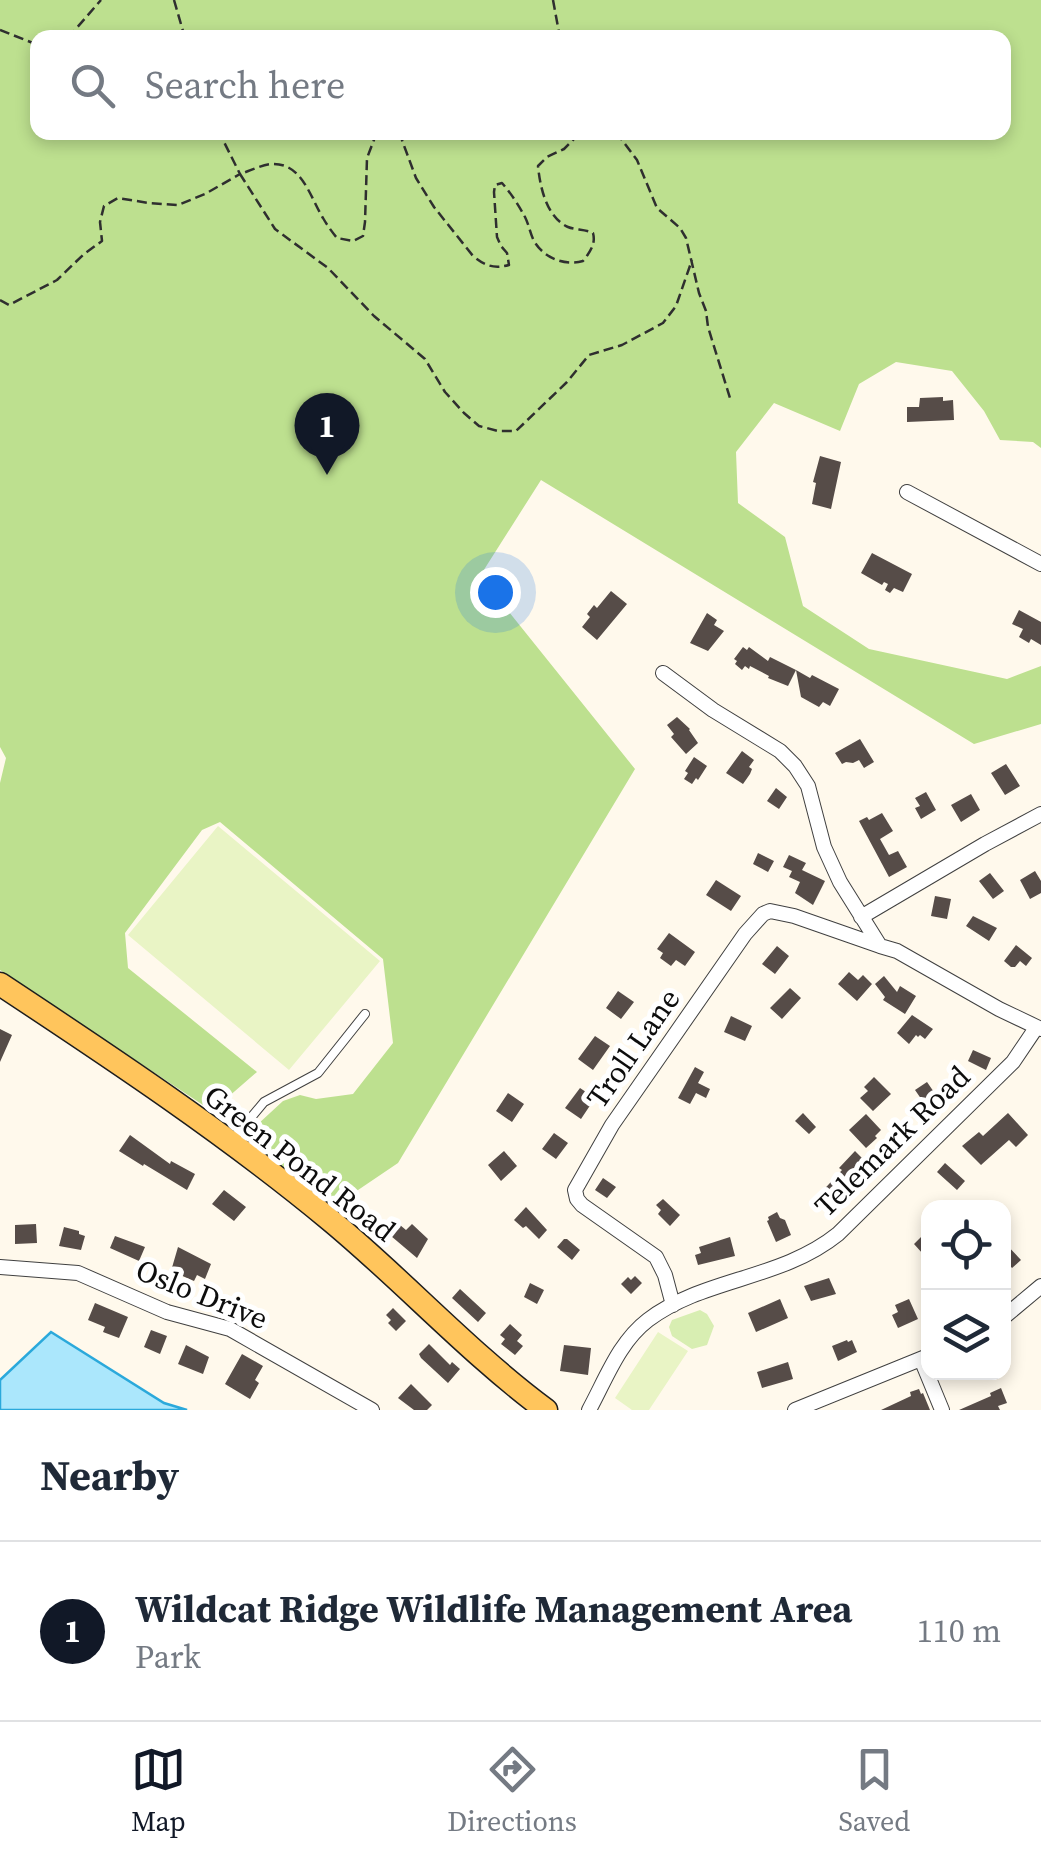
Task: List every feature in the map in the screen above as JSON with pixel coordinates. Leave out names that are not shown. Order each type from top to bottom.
[{"type":"main road","name":"Green Pond Road","points":[[0,984],[146,1082],[326,1217],[518,1390],[546,1410]]},
{"type":"street","points":[[906,492],[1041,564]]},
{"type":"street","points":[[663,672],[713,710],[780,751],[795,766],[808,786],[824,847],[840,882],[880,946],[897,951],[1039,1028]]},
{"type":"street","points":[[861,918],[1041,814]]},
{"type":"street","name":"Troll Lane","points":[[674,1305],[656,1258],[582,1205],[574,1190],[612,1125],[763,914],[770,911],[794,916],[880,946]]},
{"type":"street","name":"Telemark Road","points":[[589,1410],[613,1362],[646,1320],[708,1290],[763,1274],[818,1250],[1012,1062],[1039,1028]]},
{"type":"street","name":"Oslo Drive","points":[[0,1267],[78,1273],[166,1312],[230,1329],[372,1410]]},
{"type":"street","points":[[1011,1311],[1041,1286]]},
{"type":"street","points":[[795,1410],[921,1360]]},
{"type":"street","points":[[932,1380],[942,1410]]},
{"type":"lane","points":[[230,1143],[264,1102],[318,1072],[365,1014]]},
{"type":"path","points":[[75,30],[101,0]]},
{"type":"path","points":[[174,0],[182,30]]},
{"type":"path","points":[[553,0],[559,30]]},
{"type":"path","points":[[0,30],[30,42]]},
{"type":"path","points":[[223,140],[275,230],[328,268],[374,316],[425,359],[464,413],[479,426],[498,432],[516,431],[532,418],[589,355],[622,345],[663,323],[676,306],[692,260]]},
{"type":"path","points":[[0,300],[9,304],[57,280],[102,241],[100,222],[104,206],[118,198],[178,205],[268,164],[296,171],[337,238],[354,241],[362,236],[366,222],[367,158],[375,140]]},
{"type":"path","points":[[402,140],[416,178],[434,207],[473,256],[497,268],[508,265],[509,260],[497,238],[494,192],[495,185],[502,183],[527,220],[535,242],[547,254],[572,264],[583,261],[590,251],[593,233],[569,228],[558,220],[540,180],[538,166],[574,140]]},
{"type":"path","points":[[622,140],[637,160],[657,208],[686,238],[730,398]]},
{"type":"green space","points":[[0,0],[1041,0],[1041,448],[1033,442],[1000,440],[984,411],[952,371],[896,362],[859,384],[840,431],[774,403],[736,452],[738,503],[785,537],[803,606],[869,649],[1007,679],[1041,666],[1041,724],[974,744],[541,480],[480,576],[635,769],[398,1163],[327,1211],[243,1138],[283,1101],[300,1095],[316,1099],[353,1094],[393,1043],[383,959],[220,822],[202,830],[125,933],[128,968],[257,1072],[212,1111],[0,970],[0,783],[6,758],[0,747]]},
{"type":"green space","points":[[218,826],[380,961],[289,1070],[128,935]]},
{"type":"green space","points":[[700,1310],[714,1326],[707,1345],[692,1349],[672,1336],[669,1327],[672,1320]]},
{"type":"green space","points":[[658,1332],[688,1351],[649,1410],[632,1410],[615,1398]]},
{"type":"water","points":[[51,1332],[164,1403],[187,1410],[0,1410],[0,1380]]},
{"type":"building","points":[[943,397],[943,401],[953,400],[954,420],[907,422],[907,407],[919,407],[920,398]]},
{"type":"building","points":[[820,456],[841,462],[831,509],[812,504]]},
{"type":"building","points":[[872,553],[912,574],[903,592],[894,588],[890,593],[885,590],[888,584],[882,585],[861,573]]},
{"type":"building","points":[[611,591],[627,604],[597,640],[582,627],[594,605],[597,608]]},
{"type":"building","points":[[1019,610],[1041,622],[1041,645],[1019,637],[1023,629],[1012,624]]},
{"type":"building","points":[[707,613],[717,620],[714,625],[724,631],[708,651],[690,643]]},
{"type":"building","points":[[743,647],[796,670],[788,686],[750,666],[742,670],[735,664],[734,659]]},
{"type":"building","points":[[796,670],[839,689],[830,706],[823,702],[819,707],[801,697]]},
{"type":"building","points":[[677,717],[698,743],[686,754],[671,737],[674,734],[667,725]]},
{"type":"building","points":[[860,739],[874,762],[864,768],[859,760],[842,764],[835,753]]},
{"type":"building","points":[[742,751],[754,760],[743,784],[726,773]]},
{"type":"building","points":[[694,757],[707,766],[692,784],[684,779]]},
{"type":"building","points":[[1006,764],[1020,786],[1005,795],[991,773]]},
{"type":"building","points":[[776,788],[787,797],[779,809],[767,801]]},
{"type":"building","points":[[926,792],[936,810],[921,819],[915,798]]},
{"type":"building","points":[[971,794],[980,810],[961,822],[951,805]]},
{"type":"building","points":[[882,813],[893,831],[880,839],[889,855],[898,851],[907,867],[889,877],[859,821]]},
{"type":"building","points":[[758,853],[774,861],[768,872],[753,864]]},
{"type":"building","points":[[789,855],[806,863],[802,870],[825,881],[813,905],[795,893],[800,882],[789,877],[792,871],[783,867]]},
{"type":"building","points":[[1035,871],[1041,881],[1041,893],[1030,899],[1020,880]]},
{"type":"building","points":[[990,873],[1004,891],[993,899],[979,881]]},
{"type":"building","points":[[716,880],[741,896],[731,911],[706,895]]},
{"type":"building","points":[[935,896],[951,899],[947,919],[931,916]]},
{"type":"building","points":[[973,916],[997,928],[989,941],[966,926]]},
{"type":"building","points":[[669,933],[695,952],[685,966],[676,960],[671,966],[660,958],[663,953],[657,949]]},
{"type":"building","points":[[1016,945],[1032,958],[1026,966],[1020,961],[1011,967],[1004,961]]},
{"type":"building","points":[[777,946],[789,956],[775,974],[762,964]]},
{"type":"building","points":[[849,972],[858,980],[863,975],[872,984],[857,1001],[838,984]]},
{"type":"building","points":[[884,976],[897,992],[900,986],[916,996],[905,1014],[883,1000],[885,997],[875,984]]},
{"type":"building","points":[[790,988],[801,998],[782,1019],[770,1008]]},
{"type":"building","points":[[618,991],[634,1002],[621,1019],[606,1008]]},
{"type":"building","points":[[912,1015],[933,1029],[925,1039],[916,1035],[909,1044],[897,1033]]},
{"type":"building","points":[[731,1016],[752,1026],[745,1041],[724,1032]]},
{"type":"building","points":[[0,1029],[12,1035],[0,1062]]},
{"type":"building","points":[[595,1036],[610,1046],[593,1070],[578,1059]]},
{"type":"building","points":[[973,1050],[991,1058],[986,1070],[968,1061]]},
{"type":"building","points":[[695,1067],[704,1072],[698,1083],[710,1089],[706,1098],[696,1093],[690,1104],[678,1098]]},
{"type":"building","points":[[874,1077],[891,1094],[873,1111],[860,1098]]},
{"type":"building","points":[[927,1082],[936,1095],[924,1103],[915,1090]]},
{"type":"building","points":[[580,1088],[595,1098],[581,1119],[565,1108]]},
{"type":"building","points":[[508,1093],[524,1104],[512,1122],[496,1111]]},
{"type":"building","points":[[803,1113],[816,1127],[809,1134],[795,1121]]},
{"type":"building","points":[[1008,1113],[1028,1135],[1016,1147],[1009,1140],[981,1165],[962,1146],[979,1132],[983,1136]]},
{"type":"building","points":[[866,1114],[881,1130],[866,1148],[849,1130]]},
{"type":"building","points":[[554,1133],[568,1143],[556,1159],[542,1149]]},
{"type":"building","points":[[130,1135],[170,1164],[171,1161],[195,1174],[187,1190],[119,1151]]},
{"type":"building","points":[[504,1151],[517,1166],[501,1181],[488,1165]]},
{"type":"building","points":[[855,1151],[869,1165],[826,1207],[816,1198]]},
{"type":"building","points":[[945,1163],[965,1181],[957,1190],[937,1172]]},
{"type":"building","points":[[603,1178],[616,1187],[607,1198],[595,1190]]},
{"type":"building","points":[[224,1190],[246,1207],[234,1221],[212,1204]]},
{"type":"building","points":[[663,1199],[680,1215],[670,1226],[658,1214],[661,1210],[656,1205]]},
{"type":"building","points":[[526,1207],[547,1230],[539,1239],[514,1220]]},
{"type":"building","points":[[777,1212],[791,1235],[776,1242],[767,1221]]},
{"type":"building","points":[[36,1224],[37,1243],[15,1244],[15,1225]]},
{"type":"building","points":[[412,1224],[428,1239],[417,1258],[391,1236],[400,1225],[406,1230]]},
{"type":"building","points":[[64,1227],[85,1236],[81,1250],[59,1246]]},
{"type":"building","points":[[115,1236],[145,1247],[139,1261],[110,1248]]},
{"type":"building","points":[[730,1237],[735,1256],[698,1265],[695,1255],[701,1253],[699,1247]]},
{"type":"building","points":[[564,1239],[580,1250],[572,1260],[557,1247]]},
{"type":"building","points":[[178,1247],[211,1264],[205,1279],[197,1275],[194,1281],[171,1271]]},
{"type":"building","points":[[1011,1249],[1021,1260],[1011,1267]]},
{"type":"building","points":[[635,1276],[642,1283],[631,1294],[621,1284]]},
{"type":"building","points":[[829,1278],[836,1294],[811,1301],[804,1286]]},
{"type":"building","points":[[530,1283],[544,1290],[537,1304],[524,1297]]},
{"type":"building","points":[[460,1289],[486,1313],[478,1322],[452,1298]]},
{"type":"building","points":[[780,1299],[788,1318],[756,1332],[748,1313]]},
{"type":"building","points":[[909,1299],[918,1319],[898,1328],[892,1315],[898,1312],[895,1305]]},
{"type":"building","points":[[95,1303],[128,1317],[119,1338],[88,1320]]},
{"type":"building","points":[[393,1308],[406,1321],[396,1331],[386,1315]]},
{"type":"building","points":[[510,1324],[522,1335],[517,1341],[523,1346],[515,1355],[501,1344],[505,1339],[500,1335]]},
{"type":"building","points":[[151,1330],[167,1336],[160,1354],[144,1347]]},
{"type":"building","points":[[852,1340],[857,1352],[838,1361],[832,1346]]},
{"type":"building","points":[[429,1344],[450,1365],[452,1362],[460,1369],[448,1383],[419,1354]]},
{"type":"building","points":[[186,1345],[209,1357],[203,1374],[178,1364]]},
{"type":"building","points":[[564,1345],[591,1348],[588,1375],[560,1371]]},
{"type":"building","points":[[242,1354],[263,1366],[250,1399],[225,1384]]},
{"type":"building","points":[[788,1362],[793,1379],[762,1388],[757,1372]]},
{"type":"building","points":[[411,1384],[432,1405],[427,1410],[414,1410],[398,1398]]},
{"type":"building","points":[[1001,1388],[1007,1403],[998,1406],[1000,1410],[959,1410],[991,1396]]},
{"type":"building","points":[[919,1389],[930,1410],[881,1410],[911,1396],[910,1392]]},
{"type":"place","name":"Wildcat Ridge Wildlife Management Area","points":[[327,475]]}]
